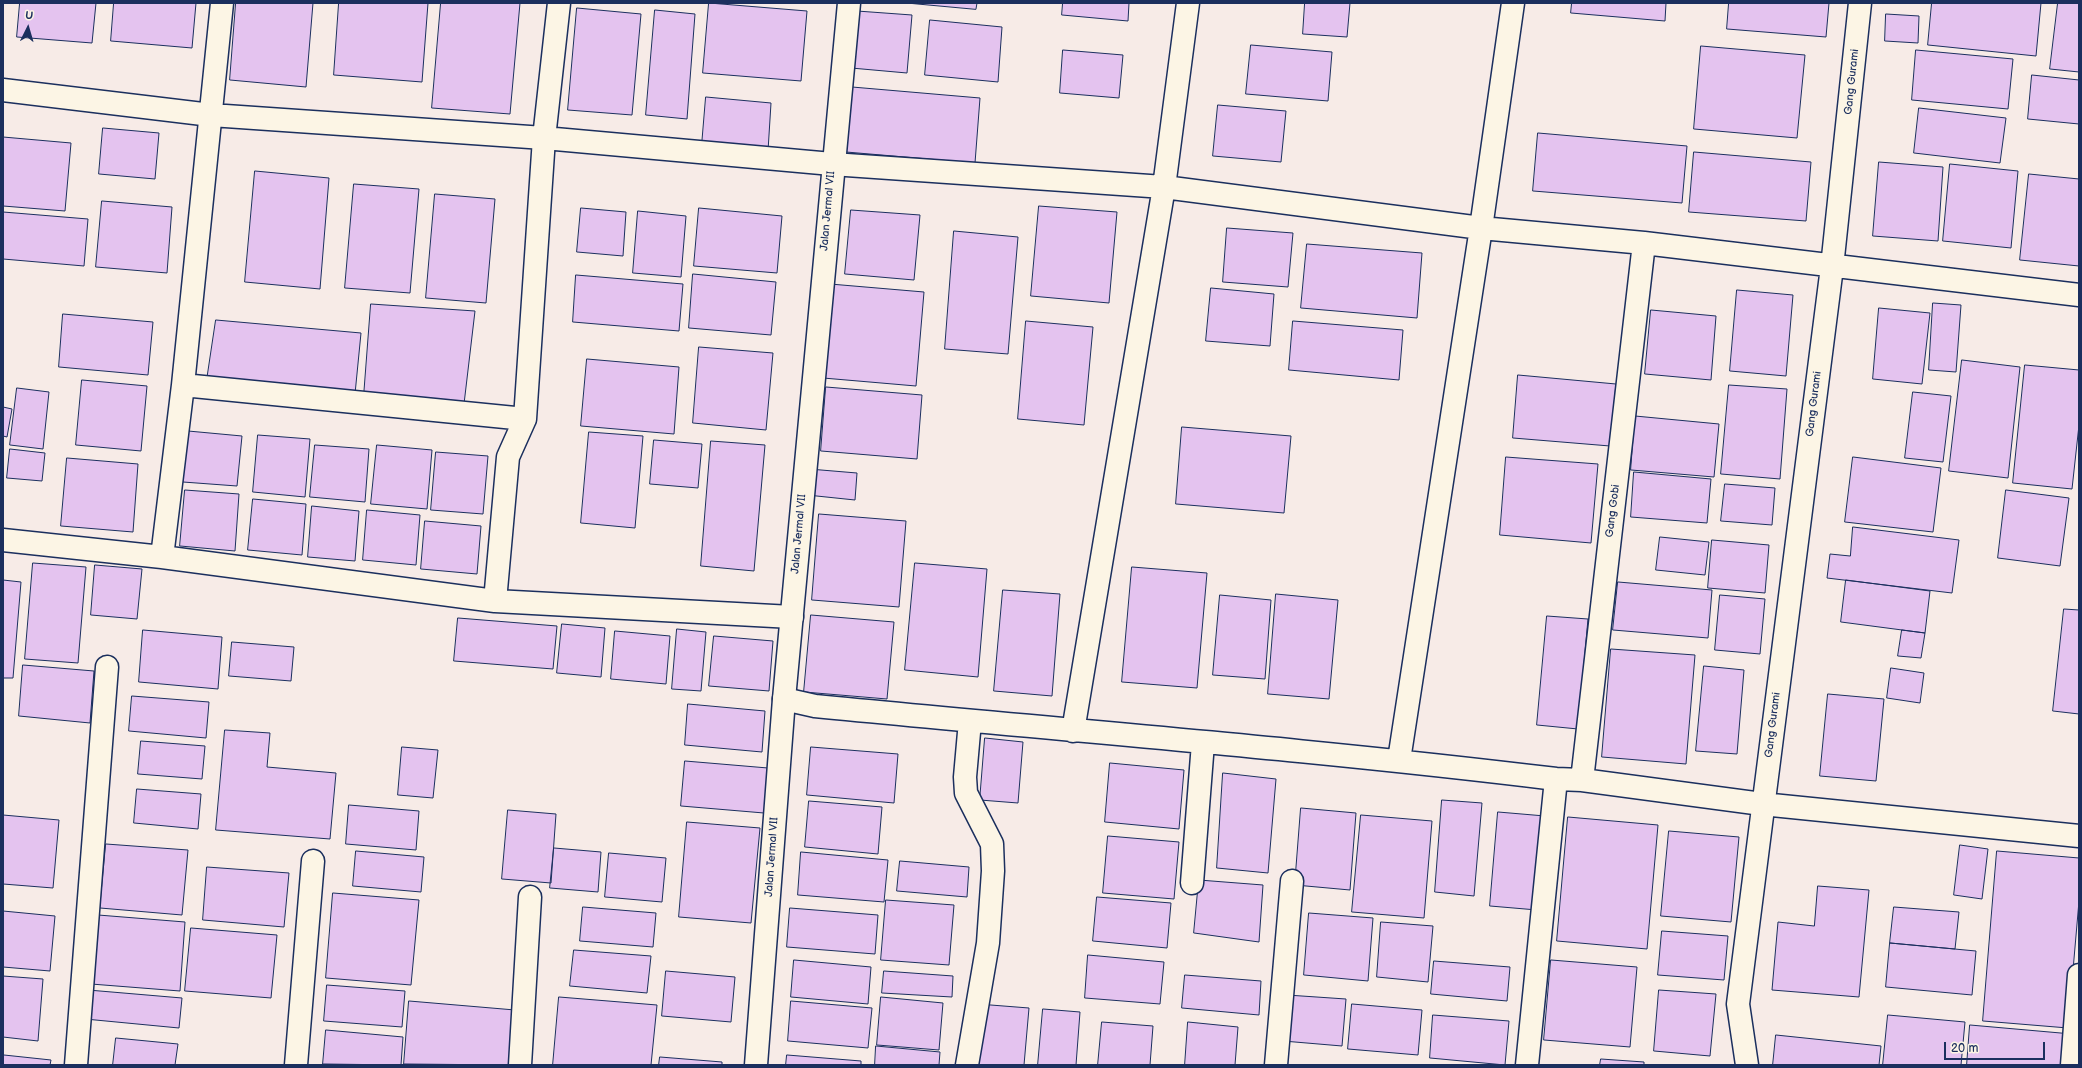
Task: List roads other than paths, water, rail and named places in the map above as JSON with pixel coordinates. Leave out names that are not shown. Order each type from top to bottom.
[{"type":"street","points":[[162,557],[183,385],[222,3]]},
{"type":"street","points":[[495,601],[508,457],[525,419],[544,138],[560,3]]},
{"type":"street","name":"Jalan Jermal VII","points":[[756,1065],[784,699],[832,164],[849,3]]},
{"type":"street","points":[[1073,731],[1164,187],[1188,3]]},
{"type":"street","points":[[1400,760],[1482,228],[1513,3]]},
{"type":"street","name":"Gang Gurami","points":[[1747,1065],[1738,1004],[1762,804],[1832,267],[1860,3]]},
{"type":"street","points":[[3,90],[211,115],[544,138],[832,164],[1164,187],[1482,228],[1644,243],[1832,267],[2079,295]]},
{"type":"street","name":"Gang Gobi","points":[[1582,780],[1644,243]]},
{"type":"street","points":[[183,385],[525,419]]},
{"type":"street","points":[[3,540],[162,557],[495,601],[792,617]]},
{"type":"street","points":[[76,1065],[107,666]]},
{"type":"street","points":[[784,699],[815,706],[1400,760],[1556,779],[1582,780],[1762,804],[2079,836]]},
{"type":"street","points":[[967,1065],[988,943],[993,871],[992,844],[966,793],[970,721]]},
{"type":"street","points":[[1192,883],[1203,743]]},
{"type":"street","points":[[1527,1065],[1556,779]]},
{"type":"street","points":[[296,1065],[313,861]]},
{"type":"street","points":[[1276,1065],[1292,881]]},
{"type":"street","points":[[520,1065],[530,897]]},
{"type":"street","points":[[2072,1065],[2079,975]]}]
